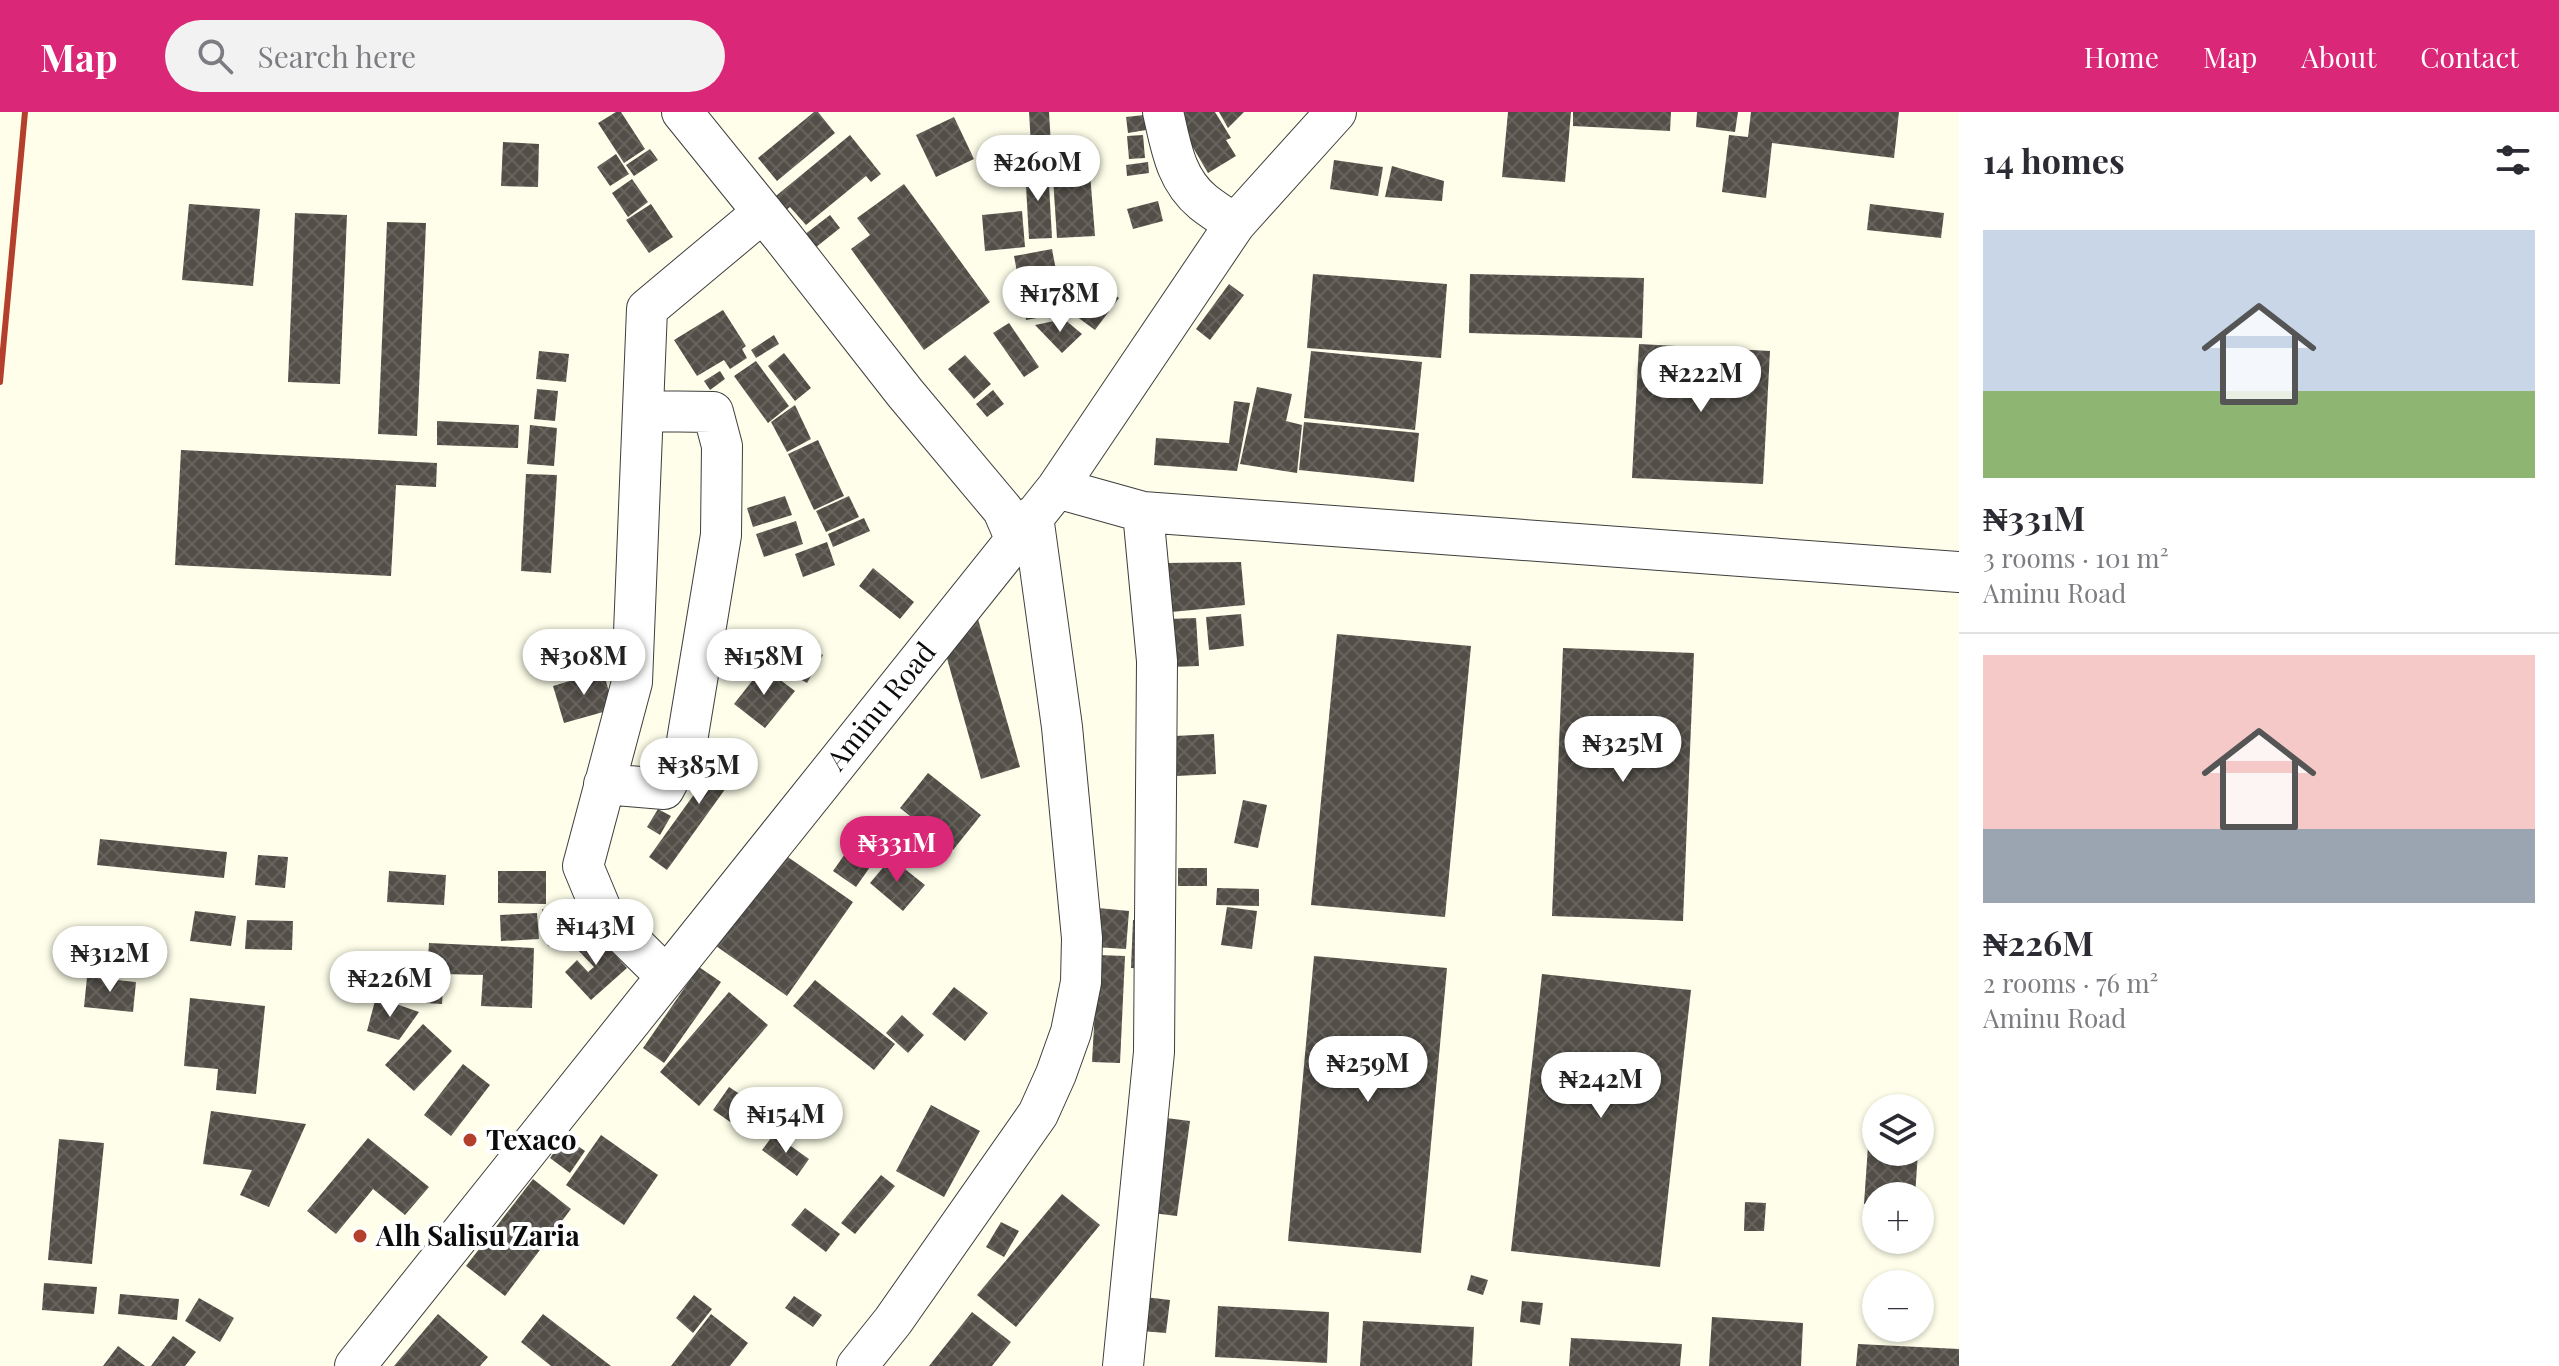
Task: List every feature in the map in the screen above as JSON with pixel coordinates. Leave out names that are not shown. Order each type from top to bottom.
[{"type":"street","points":[[682,112],[905,393],[1003,510],[1035,514],[1143,512],[1959,572]]},
{"type":"street","points":[[1163,112],[1179,173],[1188,187],[1204,203],[1235,224]]},
{"type":"street","name":"Aminu Road","points":[[355,1366],[1035,514],[1235,224],[1336,112]]},
{"type":"street","points":[[666,976],[603,914],[583,866],[632,682],[647,309],[763,212]]},
{"type":"street","points":[[604,784],[664,789],[686,747],[721,535],[722,446],[713,412],[643,411]]},
{"type":"street","points":[[1123,1366],[1154,1052],[1157,661],[1143,512]]},
{"type":"street","points":[[857,1366],[893,1321],[1038,1114],[1071,1032],[1081,982],[1082,938],[1062,727],[1035,514]]},
{"type":"building","points":[[621,112],[645,149],[624,163],[598,123]]},
{"type":"building","points":[[814,112],[818,112],[835,133],[777,181],[758,158]]},
{"type":"building","points":[[1029,112],[1049,112],[1052,161],[1032,162]]},
{"type":"building","points":[[1172,112],[1215,112],[1231,138],[1226,140],[1236,156],[1208,173]]},
{"type":"building","points":[[1219,112],[1244,112],[1228,128]]},
{"type":"building","points":[[1508,112],[1571,112],[1565,182],[1502,177]]},
{"type":"building","points":[[1573,112],[1671,112],[1670,131],[1573,126]]},
{"type":"building","points":[[1697,112],[1738,112],[1735,132],[1696,127]]},
{"type":"building","points":[[1751,112],[1899,112],[1894,158],[1772,143],[1766,198],[1722,192],[1729,135],[1748,137]]},
{"type":"building","points":[[1144,115],[1146,130],[1128,133],[1126,117]]},
{"type":"building","points":[[954,117],[974,159],[936,177],[916,135]]},
{"type":"building","points":[[850,135],[881,174],[871,182],[866,176],[806,225],[790,207],[781,214],[771,200]]},
{"type":"building","points":[[1143,135],[1145,158],[1129,159],[1127,136]]},
{"type":"building","points":[[503,142],[539,144],[538,187],[501,186]]},
{"type":"building","points":[[650,149],[658,160],[634,176],[626,165]]},
{"type":"building","points":[[616,154],[629,174],[610,186],[597,167]]},
{"type":"building","points":[[1334,160],[1383,167],[1378,196],[1330,189]]},
{"type":"building","points":[[1089,161],[1095,236],[1057,238],[1052,164]]},
{"type":"building","points":[[1148,162],[1149,173],[1127,176],[1126,165]]},
{"type":"building","points":[[1392,166],[1444,181],[1442,201],[1385,197]]},
{"type":"building","points":[[1048,167],[1052,238],[1029,239],[1025,168]]},
{"type":"building","points":[[632,179],[648,202],[628,217],[612,193]]},
{"type":"building","points":[[904,184],[990,302],[924,350],[851,249],[870,235],[857,218]]},
{"type":"building","points":[[1158,201],[1163,221],[1133,229],[1127,209]]},
{"type":"building","points":[[189,204],[260,209],[253,286],[182,280]]},
{"type":"building","points":[[651,204],[673,237],[649,253],[626,220]]},
{"type":"building","points":[[1870,204],[1944,213],[1941,238],[1867,230]]},
{"type":"building","points":[[1022,211],[1025,247],[985,251],[982,215]]},
{"type":"building","points":[[295,213],[347,215],[340,384],[288,382]]},
{"type":"building","points":[[830,215],[840,228],[815,248],[804,235]]},
{"type":"building","points":[[387,222],[426,223],[417,436],[378,434]]},
{"type":"building","points":[[1052,249],[1064,313],[1026,320],[1014,256]]},
{"type":"building","points":[[1313,274],[1447,284],[1441,358],[1307,348]]},
{"type":"building","points":[[1470,274],[1644,278],[1642,338],[1469,333]]},
{"type":"building","points":[[1229,284],[1244,295],[1210,340],[1196,329]]},
{"type":"building","points":[[1100,285],[1119,298],[1095,330],[1076,316]]},
{"type":"building","points":[[723,310],[746,346],[742,349],[747,358],[730,369],[724,360],[697,376],[674,340]]},
{"type":"building","points":[[1064,319],[1082,334],[1062,353],[1035,325]]},
{"type":"building","points":[[1009,323],[1039,367],[1024,377],[993,333]]},
{"type":"building","points":[[774,335],[779,344],[756,358],[751,350]]},
{"type":"building","points":[[1639,344],[1770,351],[1763,484],[1632,478]]},
{"type":"building","points":[[539,351],[569,354],[566,382],[536,379]]},
{"type":"building","points":[[1311,351],[1422,362],[1415,430],[1304,418]]},
{"type":"building","points":[[784,353],[811,388],[795,401],[768,366]]},
{"type":"building","points":[[965,355],[991,384],[974,399],[948,369]]},
{"type":"building","points":[[756,361],[789,406],[768,423],[734,376]]},
{"type":"building","points":[[720,371],[725,379],[710,390],[704,381]]},
{"type":"building","points":[[1257,387],[1292,394],[1286,421],[1302,425],[1297,473],[1240,464]]},
{"type":"building","points":[[537,389],[558,391],[555,421],[534,419]]},
{"type":"building","points":[[993,390],[1004,404],[987,417],[976,404]]},
{"type":"building","points":[[1234,401],[1250,403],[1237,471],[1154,465],[1156,438],[1229,443]]},
{"type":"building","points":[[795,405],[811,439],[787,452],[771,422]]},
{"type":"building","points":[[437,421],[519,425],[518,448],[437,445]]},
{"type":"building","points":[[1304,422],[1419,433],[1414,482],[1299,470]]},
{"type":"building","points":[[530,425],[557,428],[554,466],[527,464]]},
{"type":"building","points":[[818,440],[844,496],[814,510],[788,454]]},
{"type":"building","points":[[181,450],[437,463],[436,487],[396,485],[391,576],[175,565]]},
{"type":"building","points":[[526,474],[557,475],[551,573],[521,571]]},
{"type":"building","points":[[785,496],[792,515],[753,527],[747,508]]},
{"type":"building","points":[[849,496],[859,517],[826,532],[816,511]]},
{"type":"building","points":[[864,518],[870,531],[833,547],[828,534]]},
{"type":"building","points":[[796,521],[803,544],[764,557],[756,534]]},
{"type":"building","points":[[827,542],[835,565],[803,577],[795,554]]},
{"type":"building","points":[[1241,562],[1245,605],[1171,612],[1165,563]]},
{"type":"building","points":[[873,568],[914,602],[900,619],[859,586]]},
{"type":"building","points":[[1241,614],[1244,646],[1209,650],[1206,617]]},
{"type":"building","points":[[1196,618],[1199,666],[1171,667],[1168,619]]},
{"type":"building","points":[[978,619],[1020,767],[981,779],[939,630]]},
{"type":"building","points":[[783,632],[823,655],[807,683],[767,660]]},
{"type":"building","points":[[1337,634],[1471,646],[1445,917],[1311,905]]},
{"type":"building","points":[[1563,648],[1694,653],[1683,921],[1552,916]]},
{"type":"building","points":[[763,667],[795,691],[765,728],[734,704]]},
{"type":"building","points":[[603,671],[614,709],[564,723],[553,686]]},
{"type":"building","points":[[1214,734],[1216,774],[1176,776],[1175,736]]},
{"type":"building","points":[[731,743],[749,756],[667,870],[649,857]]},
{"type":"building","points":[[928,773],[981,815],[953,850],[900,808]]},
{"type":"building","points":[[1243,800],[1267,805],[1258,848],[1234,843]]},
{"type":"building","points":[[658,809],[671,816],[660,835],[647,827]]},
{"type":"building","points":[[861,831],[884,847],[856,887],[833,871]]},
{"type":"building","points":[[100,839],[227,852],[224,878],[97,865]]},
{"type":"building","points":[[782,853],[853,902],[787,996],[716,946]]},
{"type":"building","points":[[258,855],[288,857],[285,888],[255,885]]},
{"type":"building","points":[[891,858],[925,885],[903,911],[870,883]]},
{"type":"building","points":[[1178,868],[1207,868],[1207,886],[1178,886]]},
{"type":"building","points":[[389,871],[446,875],[444,905],[387,902]]},
{"type":"building","points":[[498,871],[546,871],[546,904],[498,903]]},
{"type":"building","points":[[1217,888],[1259,889],[1259,906],[1216,905]]},
{"type":"building","points":[[1227,907],[1257,911],[1252,949],[1221,945]]},
{"type":"building","points":[[1098,908],[1129,911],[1126,949],[1095,947]]},
{"type":"building","points":[[542,909],[592,925],[572,949],[548,946]]},
{"type":"building","points":[[195,911],[236,916],[231,946],[190,941]]},
{"type":"building","points":[[537,913],[539,939],[501,941],[500,915]]},
{"type":"building","points":[[247,920],[293,921],[292,950],[245,949]]},
{"type":"building","points":[[1133,920],[1151,921],[1148,969],[1131,968]]},
{"type":"building","points":[[595,933],[627,968],[591,1000],[565,972],[577,960],[588,972],[594,967],[577,949]]},
{"type":"building","points":[[429,943],[534,948],[532,1008],[481,1006],[483,975],[444,974],[442,1004],[425,1003]]},
{"type":"building","points":[[1098,955],[1125,956],[1120,1063],[1092,1062]]},
{"type":"building","points":[[1314,956],[1447,968],[1421,1253],[1288,1241]]},
{"type":"building","points":[[699,967],[721,982],[664,1063],[643,1048]]},
{"type":"building","points":[[1542,974],[1691,990],[1660,1267],[1511,1251]]},
{"type":"building","points":[[87,977],[136,982],[133,1012],[84,1007]]},
{"type":"building","points":[[815,980],[895,1044],[874,1070],[793,1006]]},
{"type":"building","points":[[954,987],[988,1013],[965,1041],[932,1014]]},
{"type":"building","points":[[729,992],[768,1025],[699,1106],[660,1072]]},
{"type":"building","points":[[376,997],[419,1012],[399,1040],[367,1031]]},
{"type":"building","points":[[190,998],[265,1006],[256,1094],[216,1090],[218,1069],[184,1066]]},
{"type":"building","points":[[902,1015],[924,1035],[908,1053],[886,1033]]},
{"type":"building","points":[[423,1024],[452,1051],[414,1091],[385,1065]]},
{"type":"building","points":[[463,1064],[490,1085],[451,1136],[424,1115]]},
{"type":"building","points":[[729,1087],[752,1102],[736,1126],[713,1110]]},
{"type":"building","points":[[931,1105],[980,1131],[944,1197],[896,1171]]},
{"type":"building","points":[[211,1111],[306,1124],[269,1207],[240,1195],[252,1170],[203,1164]]},
{"type":"building","points":[[1166,1118],[1190,1121],[1177,1216],[1152,1213]]},
{"type":"building","points":[[774,1134],[809,1159],[797,1176],[762,1150]]},
{"type":"building","points":[[601,1135],[658,1175],[624,1225],[566,1185]]},
{"type":"building","points":[[565,1137],[585,1151],[570,1173],[550,1158]]},
{"type":"building","points":[[368,1138],[429,1187],[405,1215],[373,1189],[336,1234],[307,1211]]},
{"type":"building","points":[[59,1139],[104,1143],[92,1264],[48,1260]]},
{"type":"building","points":[[1867,1166],[1917,1166],[1916,1182],[1866,1182]]},
{"type":"building","points":[[881,1175],[895,1186],[855,1234],[841,1223]]},
{"type":"building","points":[[533,1179],[571,1209],[505,1296],[466,1266]]},
{"type":"building","points":[[1062,1194],[1100,1225],[1016,1327],[977,1295]]},
{"type":"building","points":[[1745,1202],[1766,1203],[1764,1231],[1744,1231]]},
{"type":"building","points":[[805,1208],[840,1234],[826,1252],[791,1225]]},
{"type":"building","points":[[1001,1222],[1019,1231],[1004,1257],[986,1247]]},
{"type":"building","points":[[1471,1275],[1488,1280],[1483,1295],[1467,1290]]},
{"type":"building","points":[[44,1283],[97,1287],[94,1314],[42,1310]]},
{"type":"building","points":[[120,1294],[179,1299],[177,1320],[118,1314]]},
{"type":"building","points":[[694,1295],[712,1309],[693,1333],[676,1318]]},
{"type":"building","points":[[794,1296],[822,1315],[813,1327],[785,1308]]},
{"type":"building","points":[[1145,1297],[1170,1300],[1166,1333],[1141,1331]]},
{"type":"building","points":[[199,1298],[234,1318],[220,1342],[185,1321]]},
{"type":"building","points":[[1522,1301],[1543,1303],[1540,1325],[1520,1322]]},
{"type":"building","points":[[1218,1306],[1329,1312],[1327,1363],[1215,1357]]},
{"type":"building","points":[[972,1312],[1011,1342],[992,1366],[929,1366]]},
{"type":"building","points":[[438,1314],[488,1357],[480,1366],[394,1366]]},
{"type":"building","points":[[543,1314],[611,1366],[551,1366],[521,1342]]},
{"type":"building","points":[[711,1314],[748,1343],[730,1366],[671,1366]]},
{"type":"building","points":[[1712,1317],[1803,1323],[1801,1366],[1709,1366]]},
{"type":"building","points":[[1363,1321],[1474,1327],[1472,1366],[1360,1366]]},
{"type":"building","points":[[173,1336],[196,1352],[185,1366],[151,1366]]},
{"type":"building","points":[[1571,1338],[1682,1344],[1680,1366],[1569,1366]]},
{"type":"building","points":[[1858,1344],[1959,1349],[1959,1366],[1856,1366]]},
{"type":"building","points":[[118,1346],[145,1366],[103,1366]]},
{"type":"railway","points":[[0,382],[25,112]]},
{"type":"place","name":"Texaco","points":[[470,1140]]},
{"type":"place","name":"Alh Salisu Zaria","points":[[360,1236]]}]
